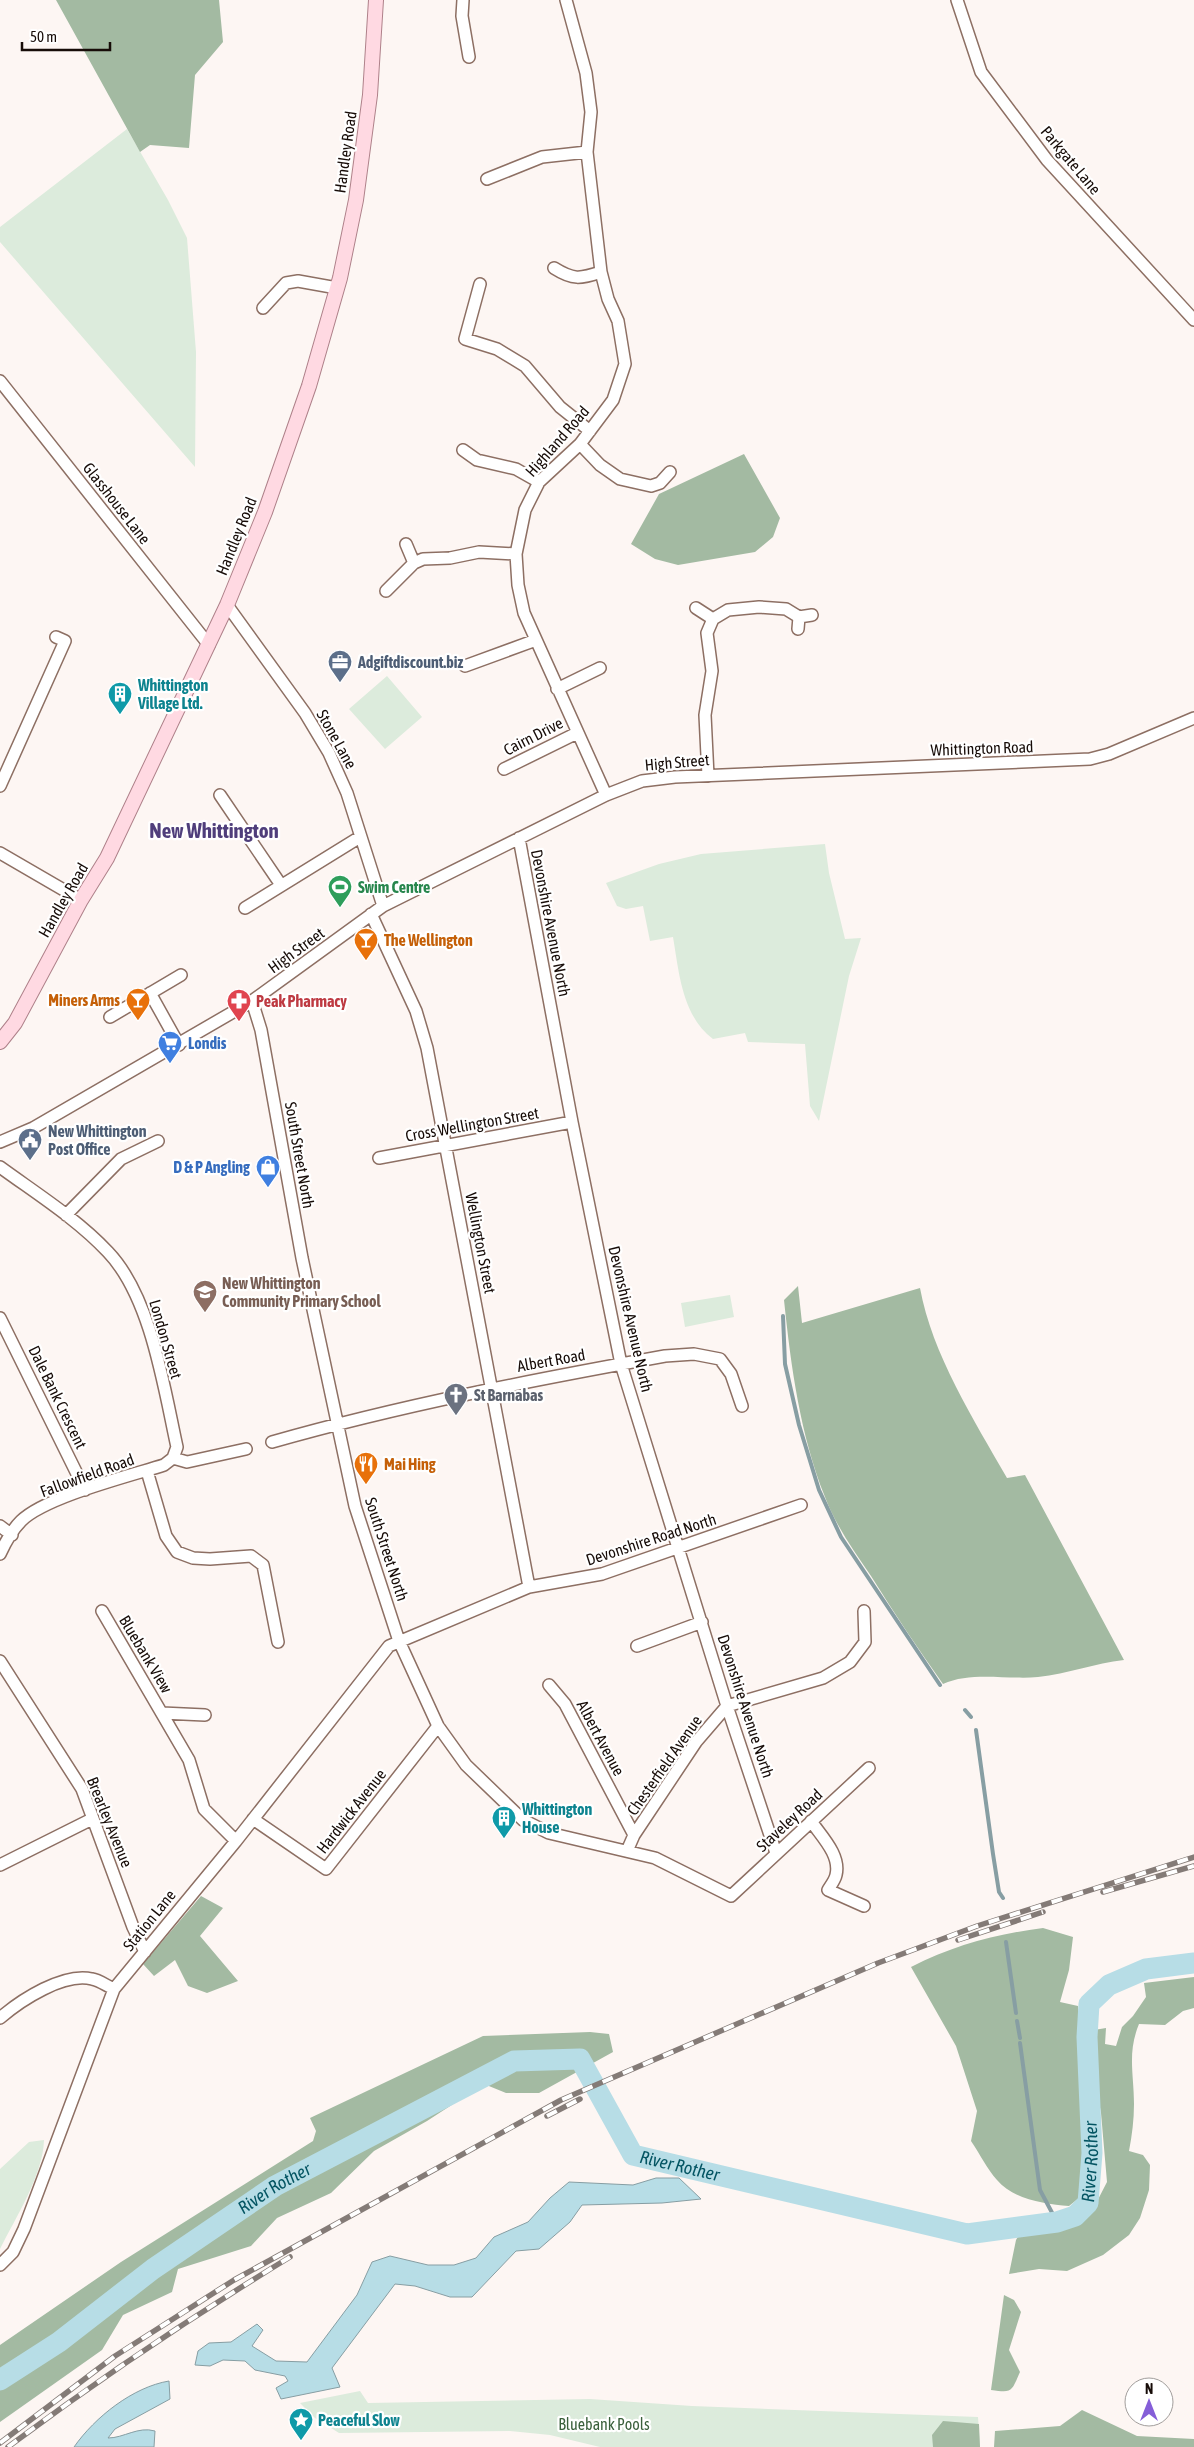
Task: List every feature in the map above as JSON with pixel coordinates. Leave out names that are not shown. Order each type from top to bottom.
[{"type":"main road","name":"Handley Road","points":[[0,1042],[15,1023],[81,900],[107,858],[209,645],[265,512],[309,386],[338,288],[356,200],[370,94],[376,0]]},
{"type":"street","points":[[463,0],[462,16],[469,57]]},
{"type":"street","name":"Highland Road","points":[[566,0],[586,73],[591,112],[587,152],[601,272],[608,299],[618,321],[625,364],[613,400],[580,444],[540,482],[525,510],[516,554],[524,613],[557,690],[606,795]]},
{"type":"street","name":"Parkgate Lane","points":[[958,0],[981,72],[1047,160],[1194,320]]},
{"type":"street","points":[[487,179],[542,157],[587,152]]},
{"type":"street","points":[[554,268],[569,277],[584,277],[601,272]]},
{"type":"street","points":[[263,308],[286,282],[298,281],[338,288]]},
{"type":"street","points":[[480,284],[465,339],[497,349],[525,366],[560,407],[590,431]]},
{"type":"street","name":"Glasshouse Lane","points":[[0,381],[209,645]]},
{"type":"street","points":[[580,444],[600,465],[620,479],[651,486],[660,483],[670,472]]},
{"type":"street","points":[[464,450],[477,460],[516,469],[540,482]]},
{"type":"street","points":[[406,544],[414,563]]},
{"type":"street","points":[[386,591],[414,563],[423,559],[450,558],[479,552],[516,554]]},
{"type":"street","name":"Stone Lane","points":[[227,605],[305,713],[329,753],[348,793],[360,837],[383,906]]},
{"type":"street","points":[[708,776],[705,715],[712,671],[708,633],[713,619],[728,610],[759,607],[786,609],[799,617],[812,615]]},
{"type":"street","points":[[696,608],[713,619]]},
{"type":"street","points":[[798,629],[799,617]]},
{"type":"street","points":[[0,786],[65,641],[56,637]]},
{"type":"street","points":[[465,666],[536,640]]},
{"type":"street","points":[[557,690],[600,668]]},
{"type":"street","name":"Whittington Road","points":[[764,774],[1090,759],[1109,754],[1194,718]]},
{"type":"street","name":"Cairn Drive","points":[[504,769],[577,733]]},
{"type":"street","name":"High Street","points":[[0,1142],[34,1128],[252,1001],[383,906],[606,795],[642,781],[764,774]]},
{"type":"street","points":[[220,795],[281,885]]},
{"type":"street","points":[[245,908],[360,837]]},
{"type":"street","name":"Devonshire Avenue North","points":[[519,838],[572,1122],[621,1364],[727,1706],[776,1853]]},
{"type":"street","points":[[0,854],[81,900]]},
{"type":"street","name":"Wellington Street","points":[[372,914],[416,1011],[427,1048],[530,1587]]},
{"type":"street","points":[[110,1017],[181,975]]},
{"type":"street","points":[[150,993],[179,1044]]},
{"type":"street","name":"South Street North","points":[[252,1001],[260,1030],[302,1258],[339,1422],[355,1506],[399,1641],[438,1726],[466,1765],[523,1820],[549,1833],[655,1858],[731,1896]]},
{"type":"street","name":"Cross Wellington Street","points":[[379,1158],[572,1122]]},
{"type":"street","points":[[66,1215],[121,1159],[158,1142]]},
{"type":"street","name":"London Street","points":[[0,1167],[66,1215],[109,1253],[138,1300],[147,1321],[177,1447],[173,1458]]},
{"type":"street","name":"Dale Bank Crescent","points":[[0,1318],[85,1490]]},
{"type":"street","name":"Albert Road","points":[[272,1442],[339,1422],[493,1387],[665,1356],[694,1354],[720,1359],[731,1374],[742,1406]]},
{"type":"street","points":[[173,1458],[187,1462],[246,1449]]},
{"type":"street","name":"Fallowfield Road","points":[[0,1554],[20,1521],[39,1509],[85,1490],[164,1466],[173,1458]]},
{"type":"street","points":[[147,1471],[166,1536],[177,1552],[192,1558],[210,1560],[251,1556],[263,1565],[278,1642]]},
{"type":"street","name":"Devonshire Road North","points":[[399,1641],[530,1587],[602,1574],[801,1505]]},
{"type":"street","points":[[0,1526],[12,1535]]},
{"type":"street","name":"Bluebank View","points":[[102,1611],[189,1760],[204,1809],[236,1841]]},
{"type":"street","points":[[727,1706],[823,1678],[850,1662],[865,1642],[864,1611]]},
{"type":"street","points":[[637,1646],[702,1622]]},
{"type":"street","name":"Station Lane","points":[[0,2265],[12,2252],[24,2229],[114,1989],[236,1841],[389,1646],[399,1641]]},
{"type":"street","name":"Brearley Avenue","points":[[0,1661],[82,1789],[133,1927],[145,1952]]},
{"type":"street","name":"Albert Avenue","points":[[549,1685],[565,1704],[634,1836]]},
{"type":"street","name":"Chesterfield Avenue","points":[[627,1851],[634,1836],[696,1742],[727,1706]]},
{"type":"street","name":"Bluebank View","points":[[162,1713],[205,1716]]},
{"type":"street","name":"Hardwick Avenue","points":[[253,1819],[326,1870],[438,1726]]},
{"type":"street","name":"Staveley Road","points":[[731,1896],[869,1768]]},
{"type":"street","points":[[0,1865],[92,1819]]},
{"type":"street","points":[[811,1821],[828,1843],[836,1862],[836,1875],[828,1890],[864,1906]]},
{"type":"street","points":[[0,2018],[20,2001],[56,1984],[79,1978],[94,1979],[114,1989]]},
{"type":"green space","points":[[56,0],[219,0],[223,42],[195,75],[189,148],[150,145],[140,152]]},
{"type":"green space","points":[[127,129],[168,200],[187,238],[196,352],[195,467],[0,242],[0,227]]},
{"type":"green space","points":[[744,454],[780,518],[773,537],[755,552],[678,565],[655,559],[631,544],[659,494]]},
{"type":"green space","points":[[387,676],[422,717],[385,749],[349,709]]},
{"type":"green space","points":[[825,844],[829,873],[845,939],[861,938],[849,976],[819,1121],[810,1106],[805,1044],[748,1042],[745,1033],[713,1039],[703,1029],[688,1006],[680,979],[673,937],[650,941],[643,906],[626,909],[617,906],[606,883],[659,864],[701,854]]},
{"type":"green space","points":[[798,1286],[802,1323],[920,1288],[934,1337],[968,1410],[1007,1478],[1025,1475],[1124,1660],[1049,1676],[1026,1678],[977,1677],[954,1680],[943,1684],[846,1538],[834,1518],[816,1473],[798,1400],[784,1300]]},
{"type":"green space","points":[[730,1295],[734,1317],[685,1327],[681,1303]]},
{"type":"green space","points":[[201,1896],[223,1908],[200,1936],[238,1981],[207,1993],[188,1986],[175,1960],[154,1976],[143,1964]]},
{"type":"green space","points":[[1043,1928],[1073,1937],[1069,1970],[1060,2002],[1078,2006],[1084,2097],[1091,2150],[1089,2190],[1069,2206],[1030,2200],[1012,2192],[997,2180],[987,2166],[971,2141],[977,2111],[956,2046],[911,1967],[943,1952],[959,1947],[1009,1934]]},
{"type":"green space","points":[[1194,1977],[1194,2008],[1183,2011],[1165,2025],[1139,2024],[1135,2035],[1132,2054],[1134,2116],[1129,2151],[1143,2155],[1150,2165],[1149,2190],[1140,2218],[1129,2235],[1103,2255],[1067,2271],[1039,2269],[1009,2274],[1016,2240],[1020,2233],[1058,2230],[1077,2224],[1091,2213],[1107,2182],[1101,2113],[1094,2074],[1094,2030],[1106,2028],[1105,2044],[1116,2046],[1122,2027],[1133,2016],[1146,1997],[1144,1983]]},
{"type":"green space","points":[[590,2032],[609,2034],[613,2052],[539,2093],[506,2093],[484,2084],[427,2121],[374,2151],[331,2193],[277,2218],[251,2246],[178,2269],[172,2292],[123,2315],[102,2350],[0,2422],[0,2345],[121,2262],[313,2141],[316,2131],[310,2118],[483,2036]]},
{"type":"green space","points":[[44,2140],[39,2167],[34,2181],[0,2249],[0,2169],[29,2142]]},
{"type":"green space","points":[[1004,2295],[1014,2300],[1021,2312],[1009,2350],[1020,2372],[1013,2387],[1007,2391],[991,2390]]},
{"type":"green space","name":"Bluebank Pools","points":[[360,2391],[368,2403],[590,2399],[692,2406],[978,2417],[980,2447],[600,2447],[550,2435],[510,2431],[339,2433],[315,2418],[300,2403]]},
{"type":"green space","points":[[1082,2410],[1137,2436],[1194,2439],[1194,2447],[994,2447],[995,2431],[1060,2426]]},
{"type":"green space","points":[[943,2421],[979,2424],[980,2447],[933,2447],[932,2435]]},
{"type":"water","points":[[656,2178],[679,2178],[701,2199],[662,2203],[582,2205],[570,2222],[539,2249],[516,2251],[472,2297],[450,2297],[415,2286],[395,2284],[332,2368],[340,2387],[281,2399],[276,2388],[288,2381],[285,2376],[255,2370],[245,2361],[223,2360],[210,2366],[195,2365],[198,2351],[209,2343],[231,2342],[257,2324],[263,2330],[252,2346],[276,2361],[307,2362],[357,2295],[372,2262],[390,2256],[428,2265],[454,2265],[476,2258],[494,2237],[528,2222],[550,2198],[569,2182],[633,2185]]},
{"type":"water","points":[[169,2381],[170,2399],[115,2429],[108,2438],[143,2430],[155,2431],[154,2447],[74,2447],[93,2425],[116,2405],[155,2384]]},
{"type":"waterway","points":[[783,1316],[785,1364],[799,1425],[819,1490],[841,1537],[940,1685]]},
{"type":"waterway","points":[[965,1710],[971,1717]]},
{"type":"waterway","points":[[976,1730],[999,1892],[1003,1898]]},
{"type":"waterway","points":[[1006,1942],[1016,2013]]},
{"type":"waterway","name":"River Rother","points":[[0,2380],[59,2342],[153,2269],[275,2186],[514,2061],[580,2059],[633,2155],[967,2234],[1057,2222],[1075,2216],[1088,2203],[1092,2153],[1087,2037],[1089,2004],[1109,1985],[1146,1969],[1194,1963]]},
{"type":"waterway","points":[[1017,2021],[1020,2038]]},
{"type":"waterway","points":[[1020,2043],[1040,2190],[1057,2222]]},
{"type":"railway","points":[[0,2443],[115,2356],[234,2280],[561,2100],[878,1963],[977,1926],[1194,1857]]},
{"type":"railway","points":[[1103,1892],[1194,1866]]},
{"type":"railway","points":[[958,1940],[1043,1912]]},
{"type":"railway","points":[[547,2116],[580,2099]]},
{"type":"railway","points":[[8,2447],[147,2349],[290,2257]]},
{"type":"place","name":"Adgiftdiscount.biz","points":[[340,683]]},
{"type":"place","name":"Whittington Village Ltd.","points":[[120,715]]},
{"type":"place","name":"Swim Centre","points":[[340,908]]},
{"type":"place","name":"The Wellington","points":[[366,961]]},
{"type":"place","name":"Miners Arms","points":[[138,1021]]},
{"type":"place","name":"Peak Pharmacy","points":[[239,1022]]},
{"type":"place","name":"Londis","points":[[170,1064]]},
{"type":"place","name":"New Whittington Post Office","points":[[30,1161]]},
{"type":"place","name":"D & P Angling","points":[[268,1188]]},
{"type":"place","name":"New Whittington Community Primary School","points":[[205,1313]]},
{"type":"place","name":"St Barnabas","points":[[456,1416]]},
{"type":"place","name":"Mai Hing","points":[[366,1485]]},
{"type":"place","name":"Whittington House","points":[[504,1839]]},
{"type":"place","name":"Peaceful Slow","points":[[301,2441]]},
{"type":"district","name":"New Whittington","points":[[214,831]]}]
